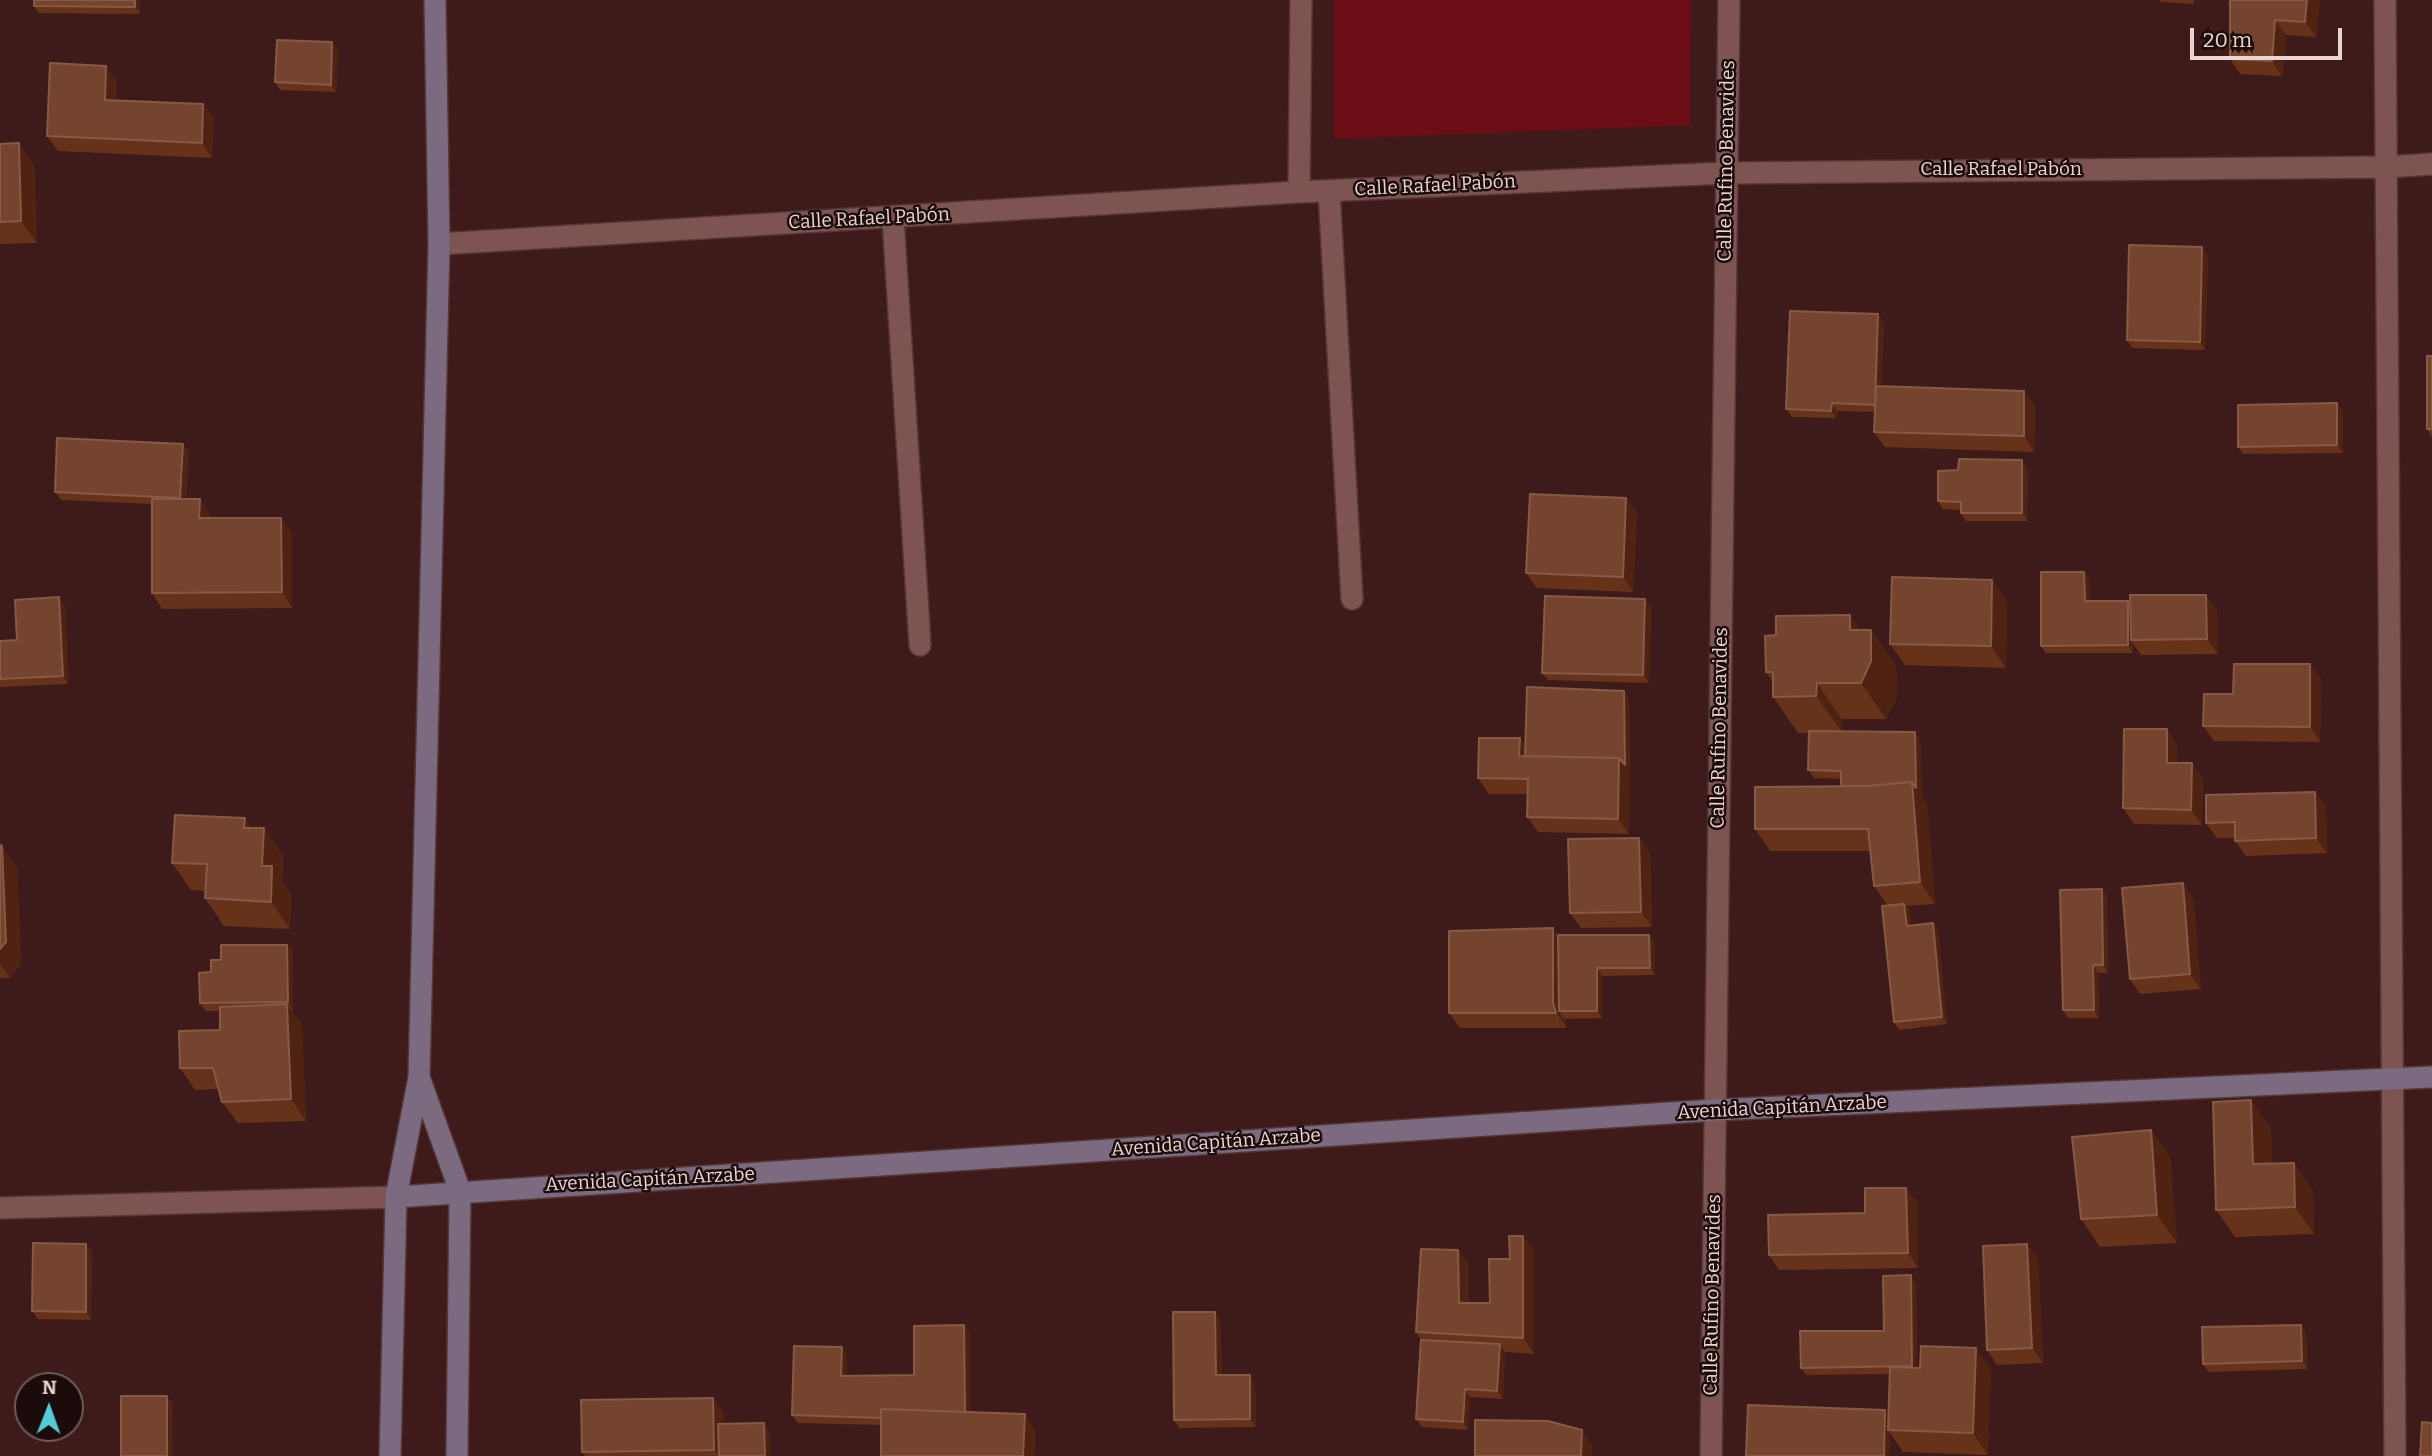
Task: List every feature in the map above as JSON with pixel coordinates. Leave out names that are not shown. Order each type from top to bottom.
[{"type":"main road","points":[[390,1456],[396,1197],[419,1077],[439,244],[435,0]]},
{"type":"main road","points":[[419,1077],[460,1191],[457,1456]]},
{"type":"main road","name":"Avenida Capitán Arzabe","points":[[396,1197],[1715,1110],[2432,1077]]},
{"type":"street","points":[[1299,192],[1301,0]]},
{"type":"street","name":"Calle Rufino Benavides","points":[[1711,1456],[1729,0]]},
{"type":"street","points":[[2385,0],[2395,1456]]},
{"type":"street","name":"Calle Rafael Pabón","points":[[439,244],[1299,192],[1727,173],[2388,167],[2432,164]]},
{"type":"street","points":[[1329,191],[1352,599]]},
{"type":"street","points":[[893,218],[920,645]]},
{"type":"street","name":"Avenida Capitán Arzabe","points":[[0,1208],[396,1197]]},
{"type":"shaded area","points":[[1334,0],[1691,0],[1690,125],[1334,139]]},
{"type":"building","points":[[34,0],[135,0],[135,7],[34,6]]},
{"type":"building","points":[[2230,0],[2307,0],[2305,22],[2275,20],[2272,61],[2230,59]]},
{"type":"building","points":[[277,40],[332,42],[331,85],[275,82]]},
{"type":"building","points":[[50,63],[106,66],[105,100],[203,104],[202,143],[47,136]]},
{"type":"building","points":[[19,143],[21,221],[0,222],[0,144]]},
{"type":"building","points":[[2129,245],[2202,247],[2200,342],[2127,340]]},
{"type":"building","points":[[1790,311],[1878,314],[1875,405],[1832,403],[1831,411],[1786,409]]},
{"type":"building","points":[[2427,356],[2432,356],[2432,429],[2427,429]]},
{"type":"building","points":[[1876,386],[2024,391],[2024,436],[1874,432]]},
{"type":"building","points":[[2337,403],[2337,445],[2238,447],[2238,405]]},
{"type":"building","points":[[57,438],[183,444],[180,498],[55,492]]},
{"type":"building","points":[[1959,459],[2022,460],[2022,513],[1961,513],[1961,502],[1938,501],[1938,471],[1958,470]]},
{"type":"building","points":[[1530,494],[1626,498],[1623,577],[1526,573]]},
{"type":"building","points":[[152,499],[200,499],[199,518],[281,518],[282,592],[152,593]]},
{"type":"building","points":[[2041,572],[2084,572],[2085,601],[2128,601],[2128,645],[2041,646]]},
{"type":"building","points":[[1892,577],[1992,580],[1991,646],[1890,644]]},
{"type":"building","points":[[2130,595],[2206,595],[2207,639],[2131,640]]},
{"type":"building","points":[[1545,596],[1645,599],[1643,675],[1542,673]]},
{"type":"building","points":[[59,597],[63,676],[0,679],[0,641],[17,640],[15,600]]},
{"type":"building","points":[[1850,615],[1850,630],[1871,630],[1871,661],[1861,683],[1817,683],[1816,696],[1773,697],[1773,672],[1766,672],[1765,636],[1776,635],[1776,616]]},
{"type":"building","points":[[2234,664],[2310,664],[2310,727],[2203,726],[2204,694],[2233,694]]},
{"type":"building","points":[[1527,687],[1624,691],[1625,765],[1619,758],[1525,756]]},
{"type":"building","points":[[2124,729],[2167,729],[2167,763],[2192,763],[2191,810],[2123,808]]},
{"type":"building","points":[[1809,731],[1915,732],[1916,788],[1912,782],[1841,786],[1841,771],[1808,770]]},
{"type":"building","points":[[1479,738],[1520,738],[1519,756],[1619,758],[1618,819],[1527,817],[1528,779],[1478,778]]},
{"type":"building","points":[[1912,782],[1920,882],[1874,886],[1868,829],[1755,829],[1755,787],[1868,786]]},
{"type":"building","points":[[2315,792],[2316,838],[2235,841],[2235,822],[2206,823],[2206,795]]},
{"type":"building","points":[[175,815],[245,818],[244,828],[264,828],[262,866],[272,866],[271,902],[205,898],[207,864],[172,863]]},
{"type":"building","points":[[1639,838],[1641,912],[1570,913],[1568,839]]},
{"type":"building","points":[[0,845],[6,942],[0,949]]},
{"type":"building","points":[[2183,883],[2190,974],[2130,979],[2122,888]]},
{"type":"building","points":[[2102,889],[2103,965],[2093,965],[2094,1010],[2063,1010],[2060,890]]},
{"type":"building","points":[[1904,904],[1907,926],[1933,923],[1942,1017],[1894,1022],[1882,906]]},
{"type":"building","points":[[1553,928],[1553,1003],[1556,1013],[1449,1013],[1449,931]]},
{"type":"building","points":[[1558,935],[1649,935],[1650,968],[1597,968],[1597,1011],[1559,1011]]},
{"type":"building","points":[[221,945],[287,945],[288,1002],[200,1003],[199,973],[211,972],[211,960],[221,960]]},
{"type":"building","points":[[287,1004],[291,1099],[222,1102],[213,1068],[180,1068],[179,1031],[220,1030],[220,1007]]},
{"type":"building","points":[[2251,1100],[2253,1164],[2294,1163],[2295,1207],[2216,1210],[2213,1102]]},
{"type":"building","points":[[2151,1130],[2157,1215],[2081,1219],[2072,1137]]},
{"type":"building","points":[[1865,1188],[1906,1188],[1908,1253],[1769,1255],[1768,1215],[1865,1213]]},
{"type":"building","points":[[1509,1236],[1523,1236],[1523,1338],[1416,1332],[1421,1249],[1458,1250],[1459,1303],[1490,1303],[1489,1259],[1510,1259]]},
{"type":"building","points":[[33,1243],[86,1244],[86,1312],[32,1311]]},
{"type":"building","points":[[2027,1244],[2032,1348],[1987,1350],[1983,1246]]},
{"type":"building","points":[[1911,1275],[1912,1366],[1801,1368],[1800,1331],[1884,1331],[1883,1276]]},
{"type":"building","points":[[1173,1312],[1215,1312],[1216,1375],[1250,1375],[1250,1419],[1174,1420]]},
{"type":"building","points":[[964,1325],[965,1412],[881,1409],[881,1418],[792,1415],[794,1346],[842,1347],[841,1376],[914,1375],[914,1326]]},
{"type":"building","points":[[2301,1325],[2302,1361],[2203,1364],[2202,1327]]},
{"type":"building","points":[[1421,1340],[1500,1344],[1497,1391],[1465,1389],[1463,1422],[1416,1419]]},
{"type":"building","points":[[1921,1346],[1976,1348],[1973,1433],[1888,1430],[1890,1367],[1920,1368]]},
{"type":"building","points":[[121,1396],[167,1396],[167,1456],[121,1456]]},
{"type":"building","points":[[713,1398],[714,1450],[582,1452],[581,1400]]},
{"type":"building","points":[[1748,1405],[1885,1410],[1884,1456],[1746,1456]]},
{"type":"building","points":[[881,1409],[1025,1414],[1023,1456],[881,1456]]},
{"type":"building","points":[[1475,1420],[1548,1421],[1582,1430],[1581,1456],[1475,1456]]},
{"type":"building","points":[[2422,1422],[2432,1423],[2432,1456],[2420,1456]]},
{"type":"building","points":[[764,1423],[765,1456],[719,1456],[718,1424]]}]
